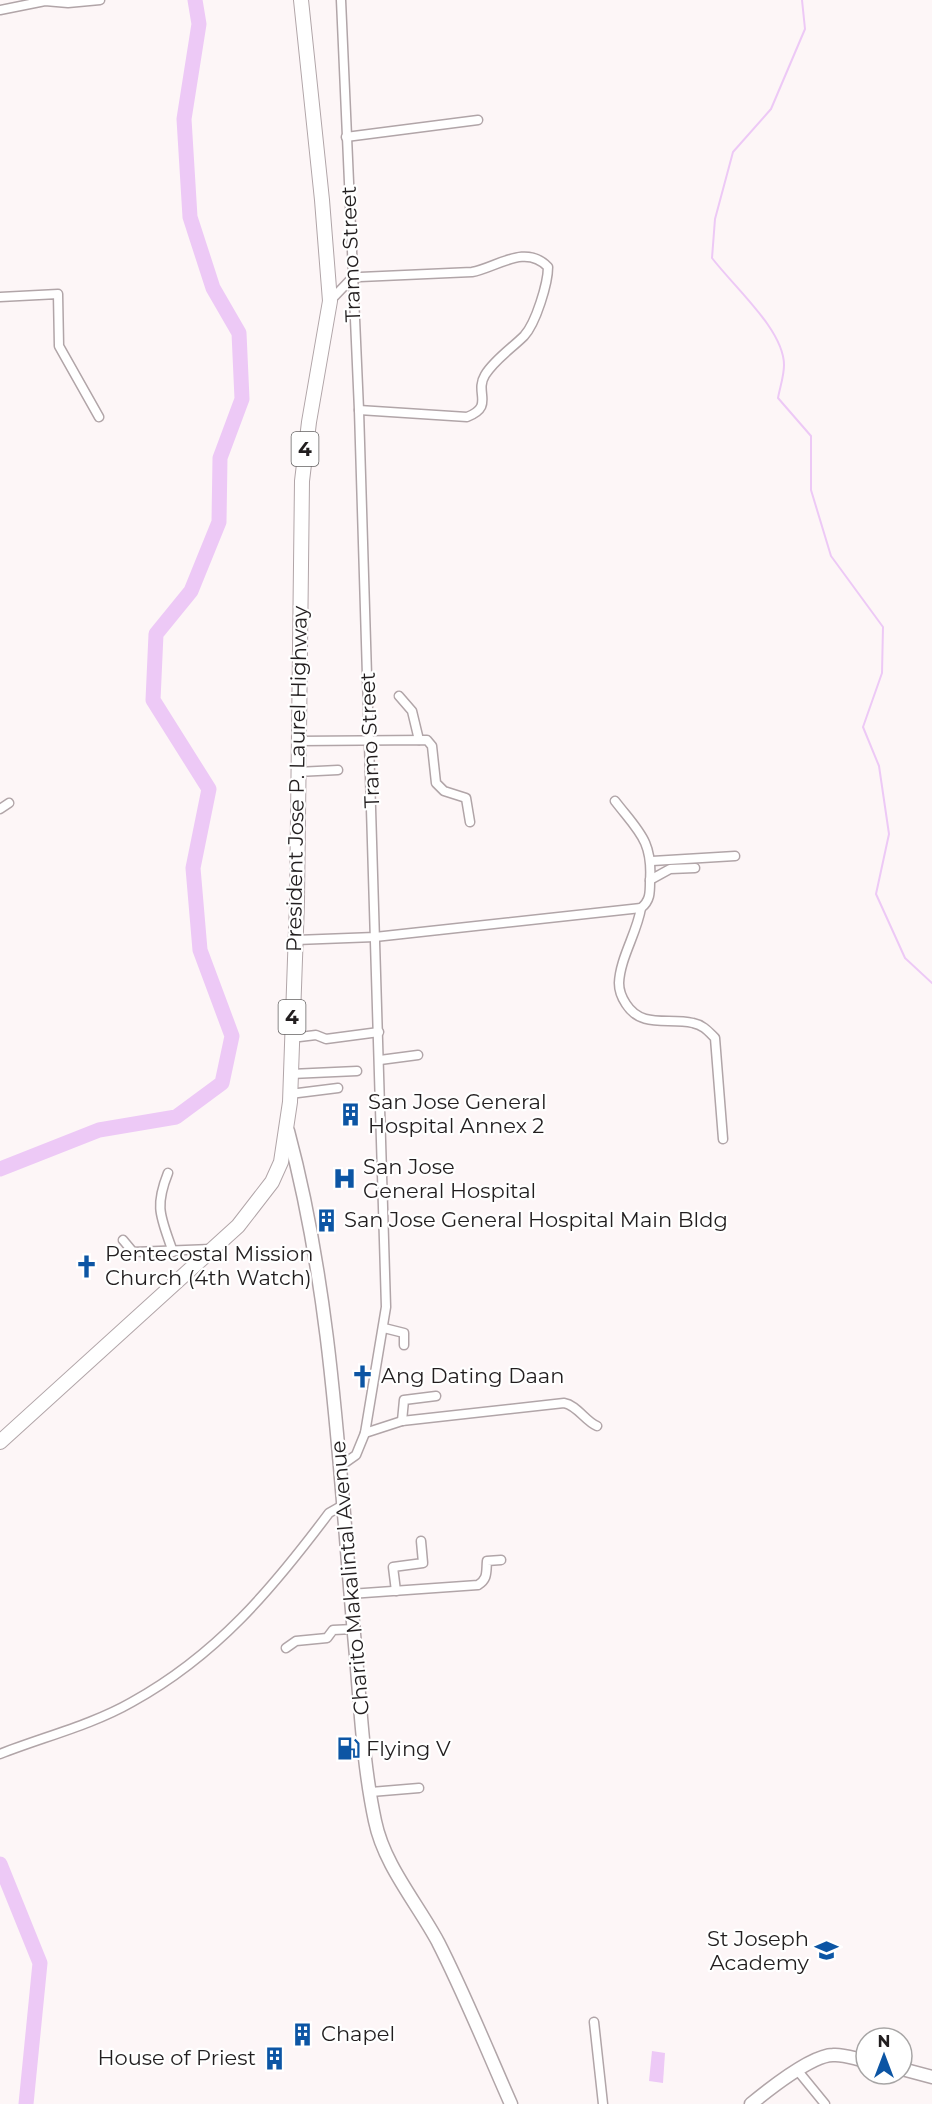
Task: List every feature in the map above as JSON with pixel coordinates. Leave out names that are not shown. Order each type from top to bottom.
[{"type":"highway","name":"President Jose P. Laurel Highway","points":[[0,1442],[252,1211],[272,1182],[281,1162],[288,1131],[296,940],[297,741],[303,464],[330,301],[301,0]]},
{"type":"main road","name":"Charito Makalintal Avenue","points":[[288,1131],[304,1200],[325,1325],[335,1404],[350,1593],[375,1821],[387,1854],[453,1971],[511,2104]]},
{"type":"main road","points":[[751,2104],[778,2082],[831,2055],[854,2059]]},
{"type":"main road","points":[[914,2072],[932,2077]]},
{"type":"street","points":[[0,10],[45,1],[68,3],[100,0]]},
{"type":"street","name":"Tramo Street","points":[[339,1467],[356,1455],[365,1433],[384,1328],[386,1286],[359,411],[351,279],[341,0]]},
{"type":"street","points":[[346,137],[478,120]]},
{"type":"street","points":[[330,301],[351,279],[472,272],[485,270],[505,259],[518,257],[543,261],[548,267],[548,280],[527,333],[485,375],[483,406],[477,413],[467,417],[359,411]]},
{"type":"street","points":[[0,297],[58,294],[59,346],[99,417]]},
{"type":"street","points":[[399,696],[412,711],[419,740]]},
{"type":"street","points":[[297,741],[427,740],[432,746],[438,787],[465,798],[470,822]]},
{"type":"street","points":[[297,772],[338,770]]},
{"type":"street","points":[[615,801],[647,842],[652,861],[649,898],[641,908],[638,925],[621,971],[619,984],[621,998],[630,1011],[644,1020],[692,1023],[704,1027],[715,1038],[723,1139]]},
{"type":"street","points":[[0,809],[9,803]]},
{"type":"street","points":[[652,861],[735,856]]},
{"type":"street","points":[[651,880],[660,872],[670,869],[695,868]]},
{"type":"street","points":[[296,940],[375,937],[641,908]]},
{"type":"street","points":[[291,1038],[316,1035],[326,1039],[379,1032]]},
{"type":"street","points":[[380,1060],[418,1055]]},
{"type":"street","points":[[291,1074],[357,1071]]},
{"type":"street","points":[[290,1094],[338,1088]]},
{"type":"street","points":[[168,1173],[160,1193],[159,1206],[173,1252]]},
{"type":"street","points":[[123,1240],[130,1252],[213,1249]]},
{"type":"street","points":[[384,1328],[404,1333],[404,1345]]},
{"type":"street","points":[[402,1421],[404,1400],[436,1396]]},
{"type":"street","points":[[365,1433],[402,1421],[564,1403],[572,1406],[585,1419],[597,1426]]},
{"type":"street","points":[[0,1754],[131,1703],[196,1661],[244,1618],[329,1513],[343,1505]]},
{"type":"street","points":[[396,1591],[393,1567],[423,1563],[421,1541]]},
{"type":"street","points":[[350,1593],[478,1585],[487,1575],[487,1561],[501,1560]]},
{"type":"street","points":[[286,1648],[296,1641],[327,1638],[333,1630],[354,1629]]},
{"type":"street","points":[[371,1792],[419,1788]]},
{"type":"street","points":[[594,2022],[603,2104]]},
{"type":"street","points":[[798,2071],[825,2104]]},
{"type":"shaded area","points":[[652,2051],[665,2053],[663,2083],[649,2081]]},
{"type":"waterway","points":[[0,1169],[99,1130],[176,1117],[222,1083],[232,1036],[200,950],[193,868],[209,789],[153,700],[156,634],[191,591],[219,522],[220,458],[242,399],[239,333],[213,288],[190,217],[184,119],[199,24],[195,0]]},
{"type":"waterway","points":[[802,0],[805,29],[771,109],[733,152],[715,219],[712,258],[756,309],[776,338],[784,365],[778,398],[811,436],[811,490],[831,556],[883,627],[882,673],[863,727],[879,766],[889,834],[876,894],[905,958],[932,983]]},
{"type":"waterway","points":[[0,1864],[40,1963],[26,2104]]},
{"type":"place","name":"San Jose General Hospital Annex 2","points":[[350,1114]]},
{"type":"place","name":"San Jose General Hospital","points":[[345,1179]]},
{"type":"place","name":"San Jose General Hospital Main Bldg","points":[[326,1220]]},
{"type":"place","name":"Pentecostal Mission Church (4th Watch)","points":[[87,1266]]},
{"type":"place","name":"Ang Dating Daan","points":[[363,1376]]},
{"type":"place","name":"Flying V","points":[[348,1749]]},
{"type":"place","name":"St Joseph Academy","points":[[827,1951]]},
{"type":"place","name":"Chapel","points":[[303,2034]]},
{"type":"place","name":"House of Priest","points":[[274,2058]]}]
